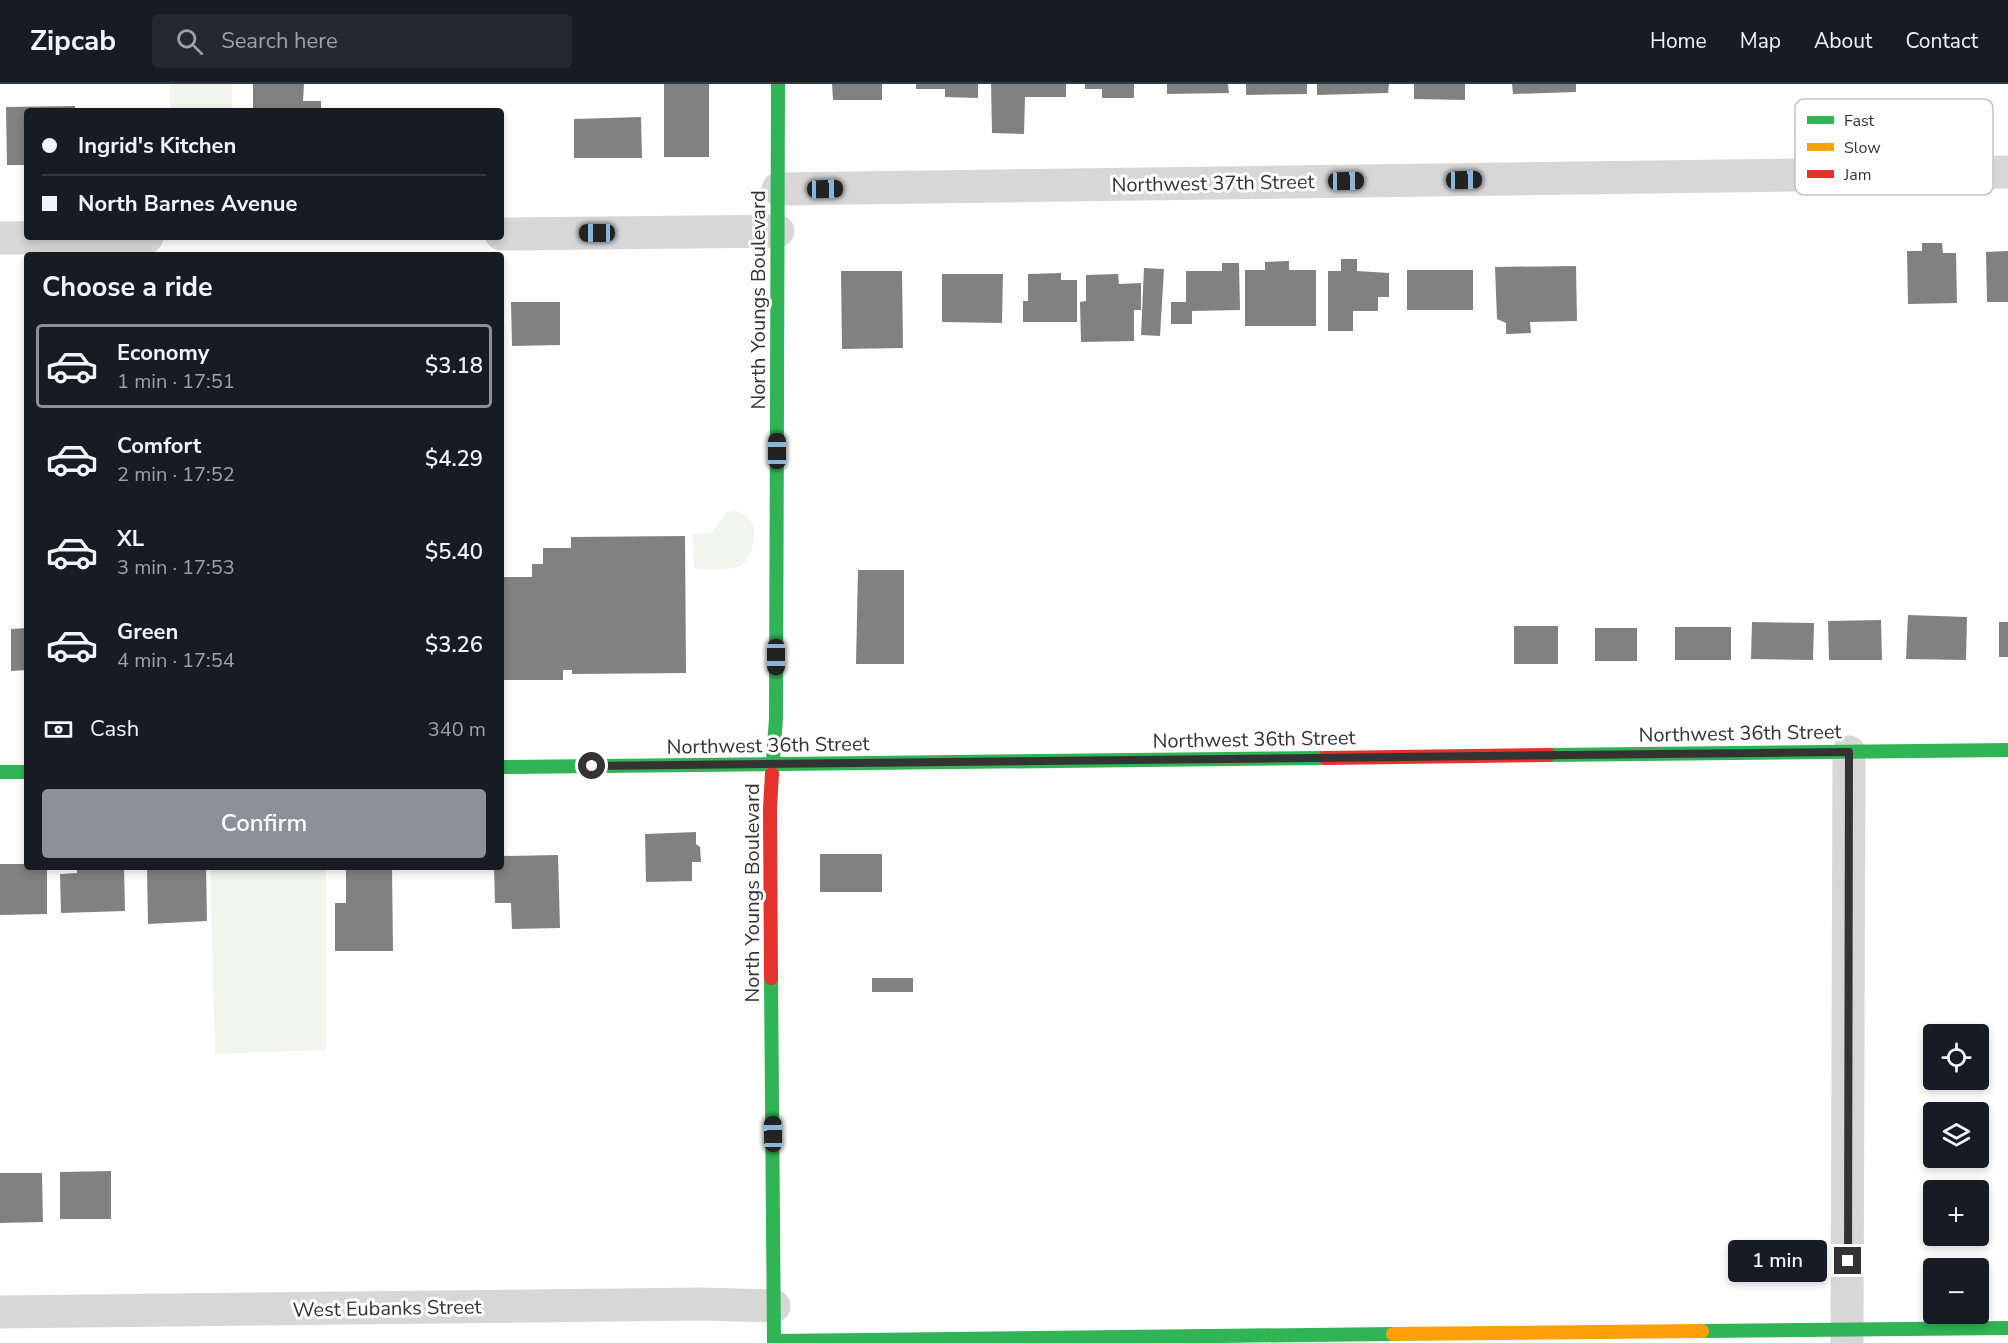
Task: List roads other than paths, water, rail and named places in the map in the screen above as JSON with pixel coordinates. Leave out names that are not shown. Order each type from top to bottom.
[{"type":"street","name":"North Youngs Boulevard","points":[[774,1342],[770,827],[776,718],[778,84]]},
{"type":"street","name":"Northwest 37th Street","points":[[1993,172],[2008,172]]},
{"type":"street","name":"Northwest 37th Street","points":[[778,189],[1795,175]]},
{"type":"street","points":[[504,234],[778,231]]},
{"type":"street","points":[[0,238],[24,238]]},
{"type":"street","name":"Northwest 36th Street","points":[[504,767],[2008,750]]},
{"type":"street","points":[[1847,1337],[1849,752]]},
{"type":"street","points":[[0,772],[24,772]]},
{"type":"street","name":"West Eubanks Street","points":[[0,1312],[702,1304],[774,1306]]},
{"type":"street","points":[[774,1342],[1847,1337],[2008,1328]]}]
